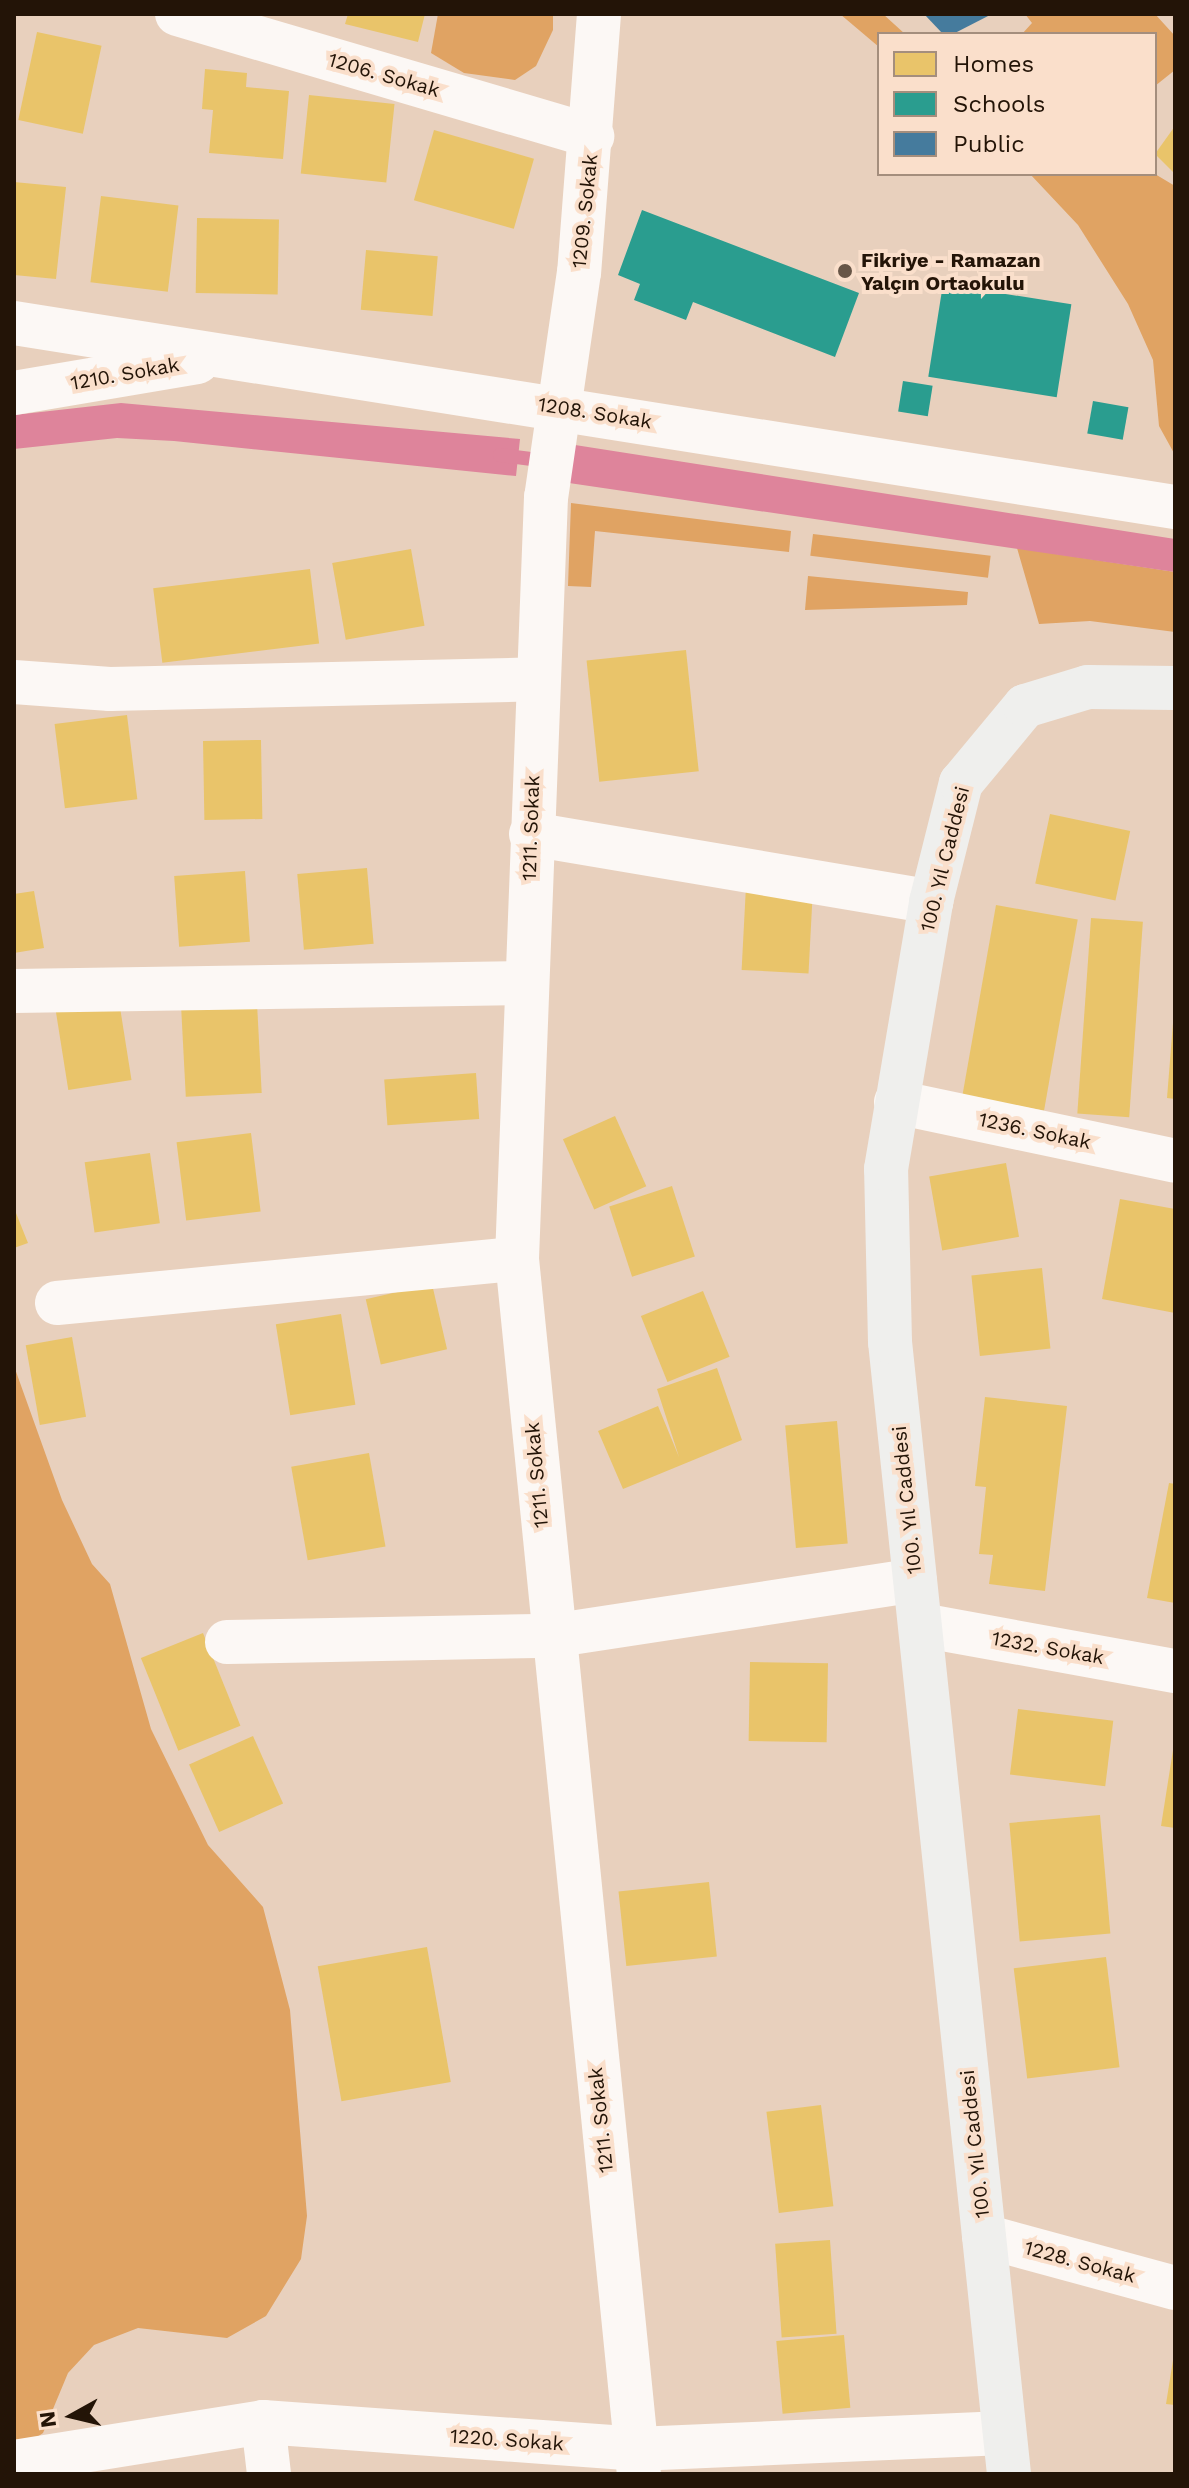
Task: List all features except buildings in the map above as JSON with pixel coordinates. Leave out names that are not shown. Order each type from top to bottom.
[{"type":"street","name":"1206. Sokak","points":[[177,14],[592,136]]},
{"type":"street","name":"1209. Sokak","points":[[546,497],[555,406],[592,136],[599,14]]},
{"type":"street","name":"1208. Sokak","points":[[14,323],[555,406],[1175,507]]},
{"type":"street","name":"1210. Sokak","points":[[14,393],[236,356]]},
{"type":"street","name":"1211. Sokak","points":[[546,497],[535,679],[517,1259],[551,1636],[637,2462]]},
{"type":"street","points":[[14,682],[110,689],[535,679]]},
{"type":"street","name":"100. Yıl Caddesi","points":[[1006,2454],[883,1242],[896,1102],[931,902],[961,783],[990,740],[1025,706],[1088,687],[1175,688]]},
{"type":"street","points":[[531,834],[931,902]]},
{"type":"street","points":[[14,991],[525,983]]},
{"type":"street","name":"1236. Sokak","points":[[896,1102],[1175,1161]]},
{"type":"street","points":[[57,1303],[517,1259]]},
{"type":"street","points":[[227,1642],[551,1636],[915,1580]]},
{"type":"street","name":"1232. Sokak","points":[[921,1625],[1175,1671]]},
{"type":"street","name":"1228. Sokak","points":[[984,2236],[1175,2288]]},
{"type":"street","points":[[263,2422],[269,2474]]},
{"type":"street","name":"1220. Sokak","points":[[14,2462],[263,2422],[637,2462],[1006,2454]]},
{"type":"shaded area","points":[[438,14],[553,14],[553,30],[536,66],[515,80],[464,73],[431,53]]},
{"type":"shaded area","points":[[840,14],[883,14],[903,32],[877,32],[877,45]]},
{"type":"shaded area","points":[[1025,14],[1155,14],[1175,36],[1175,70],[1157,84],[1157,32],[1024,32],[1032,23]]},
{"type":"shaded area","points":[[1157,175],[1175,186],[1175,455],[1159,426],[1153,360],[1128,304],[1078,225],[1032,176]]},
{"type":"shaded area","points":[[121,403],[520,439],[516,476],[174,441],[117,438],[14,449],[14,415]]},
{"type":"shaded area","points":[[575,445],[1175,539],[1175,572],[569,483]]},
{"type":"shaded area","points":[[571,503],[791,531],[789,552],[595,531],[591,587],[568,586]]},
{"type":"shaded area","points":[[813,534],[991,556],[988,578],[810,556]]},
{"type":"shaded area","points":[[1017,548],[1175,572],[1175,632],[1090,621],[1039,624]]},
{"type":"shaded area","points":[[808,576],[968,592],[967,605],[805,610]]},
{"type":"shaded area","points":[[14,1366],[62,1500],[92,1564],[110,1584],[151,1729],[208,1845],[263,1907],[290,2010],[307,2216],[301,2259],[266,2316],[227,2338],[138,2328],[94,2345],[68,2373],[43,2433],[14,2453]]},
{"type":"waterway","points":[[500,455],[547,461]]},
{"type":"place","name":"Fikriye - Ramazan Yalçın Ortaokulu","points":[[845,271]]}]
